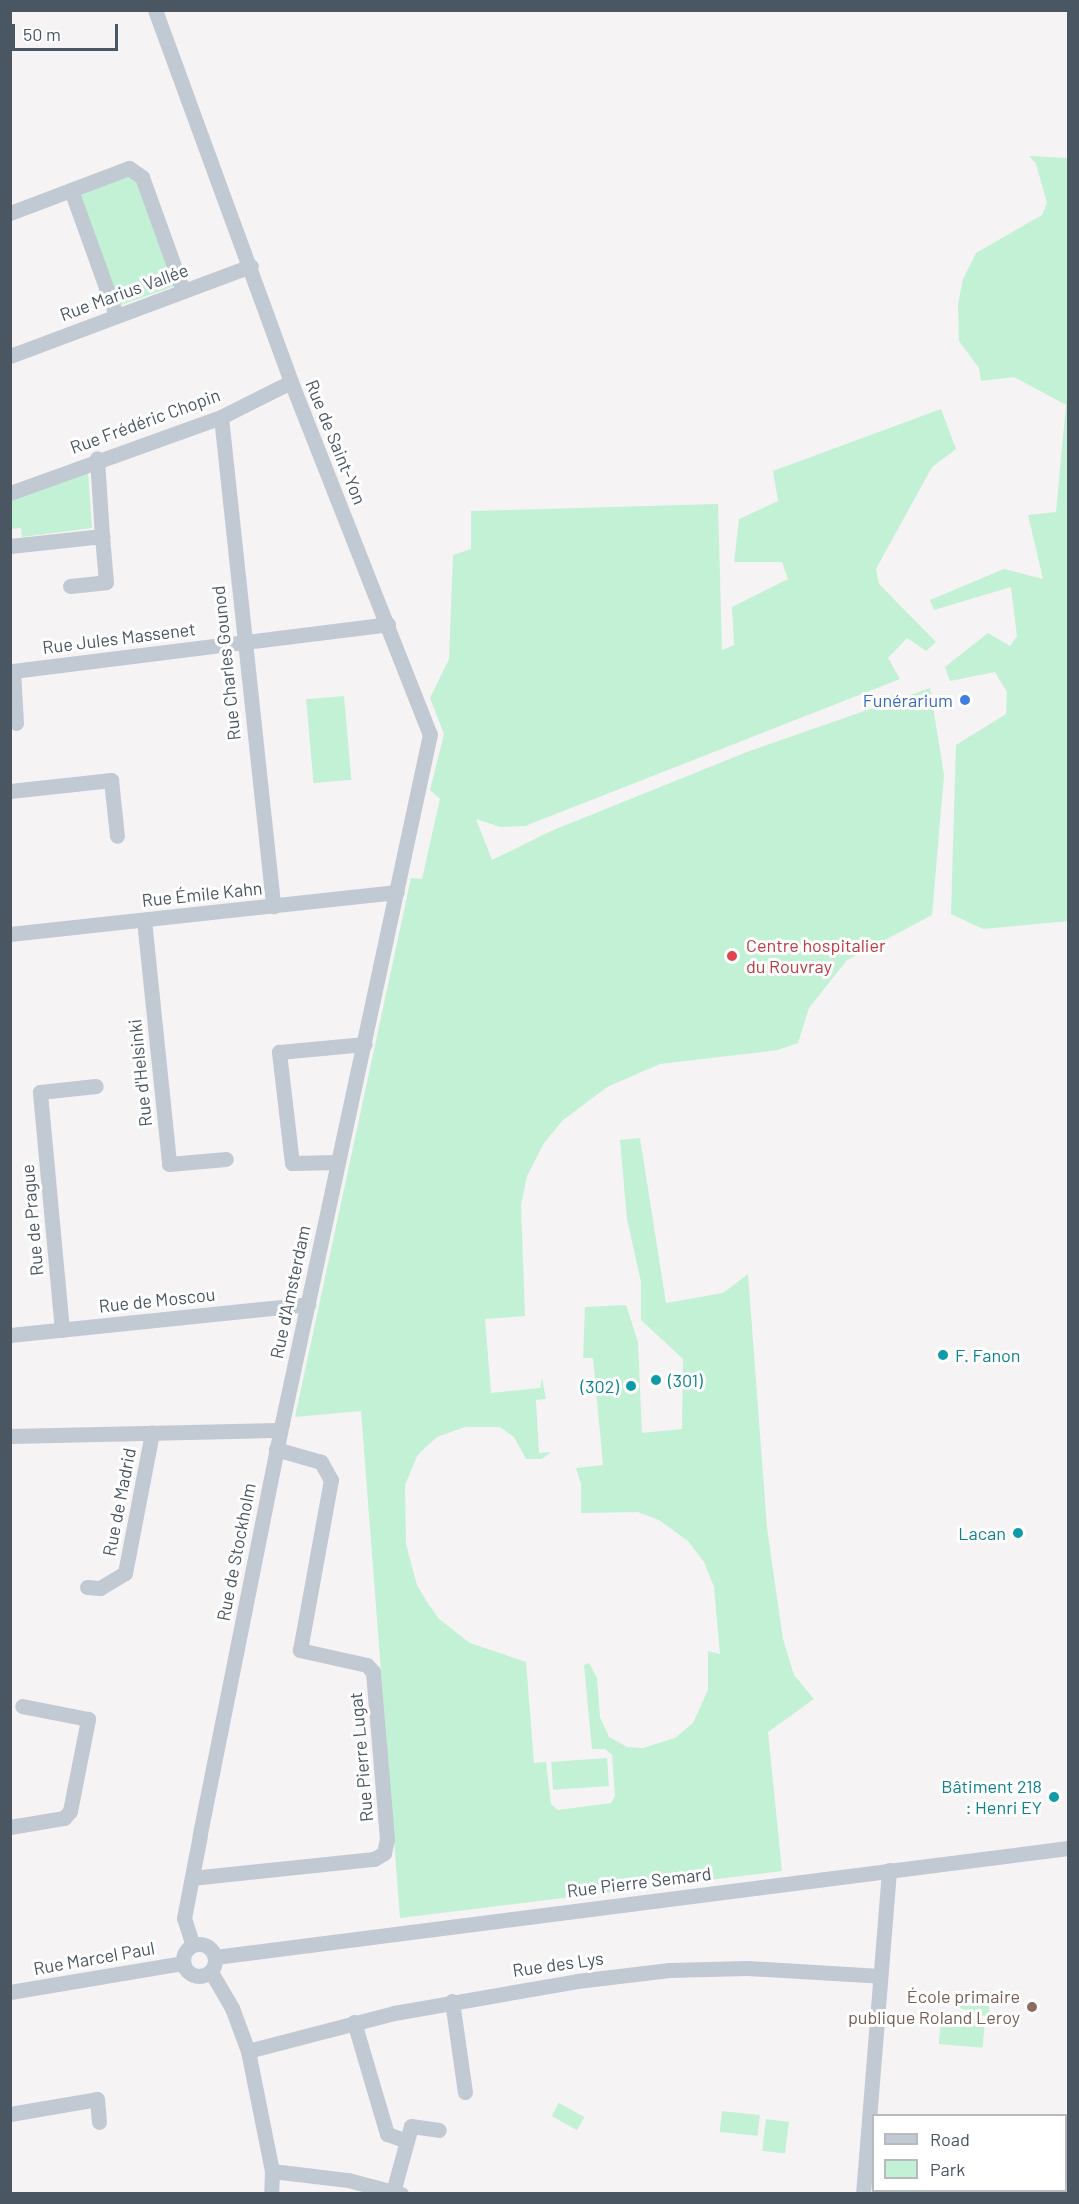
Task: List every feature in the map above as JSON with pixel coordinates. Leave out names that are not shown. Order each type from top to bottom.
[{"type":"street","name":"Rue de Saint-Yon","points":[[155,10],[251,266],[291,382],[430,734],[397,892]]},
{"type":"street","points":[[10,213],[129,168],[142,177],[183,291]]},
{"type":"street","points":[[71,190],[116,315]]},
{"type":"street","name":"Rue Marius Vallée","points":[[10,356],[251,266]]},
{"type":"street","name":"Rue Frédéric Chopin","points":[[10,493],[98,458],[221,417],[291,382]]},
{"type":"street","name":"Rue Charles Gounod","points":[[221,417],[243,643],[273,906]]},
{"type":"street","points":[[70,586],[106,582],[98,458]]},
{"type":"street","points":[[10,546],[102,536]]},
{"type":"street","name":"Rue Jules Massenet","points":[[16,723],[13,671],[388,624]]},
{"type":"street","points":[[10,791],[111,780],[117,836]]},
{"type":"street","name":"Rue Émile Kahn","points":[[10,934],[397,892]]},
{"type":"street","name":"Rue d'Amsterdam","points":[[280,1430],[397,892]]},
{"type":"street","name":"Rue d'Helsinki","points":[[144,920],[169,1164],[226,1159]]},
{"type":"street","points":[[338,1162],[292,1163],[279,1052],[365,1044]]},
{"type":"street","name":"Rue de Prague","points":[[62,1330],[40,1092],[96,1086]]},
{"type":"street","name":"Rue de Moscou","points":[[10,1335],[308,1304]]},
{"type":"street","points":[[10,1436],[280,1430]]},
{"type":"street","name":"Rue de Stockholm","points":[[194,1945],[184,1918],[280,1430]]},
{"type":"street","name":"Rue de Madrid","points":[[87,1587],[100,1588],[125,1573],[152,1433]]},
{"type":"street","name":"Rue Pierre Lugat","points":[[192,1878],[374,1859],[384,1853],[387,1839],[373,1672],[367,1665],[300,1650],[331,1480],[321,1462],[276,1449]]},
{"type":"street","points":[[10,1827],[64,1818],[70,1811],[88,1719],[22,1706]]},
{"type":"street","name":"Rue Pierre Semard","points":[[213,1964],[889,1870],[1068,1848]]},
{"type":"street","points":[[863,2193],[889,1870]]},
{"type":"street","points":[[213,1964],[196,1976],[184,1963],[185,1954],[194,1945],[206,1946],[248,2052],[272,2171],[271,2193]]},
{"type":"street","name":"Rue Marcel Paul","points":[[10,1992],[184,1963]]},
{"type":"street","name":"Rue des Lys","points":[[248,2052],[354,2022],[452,2001],[669,1970],[747,1968],[880,1976]]},
{"type":"street","points":[[452,2001],[465,2092]]},
{"type":"street","points":[[354,2022],[387,2134],[407,2141]]},
{"type":"street","points":[[10,2114],[97,2099],[99,2122]]},
{"type":"street","points":[[272,2171],[348,2180],[397,2192],[411,2126],[439,2130]]},
{"type":"green space","points":[[1029,156],[1068,158],[1068,921],[983,929],[951,914],[956,745],[1006,714],[1007,692],[995,672],[950,681],[945,667],[988,633],[1010,646],[1017,636],[1011,587],[934,610],[930,600],[1004,569],[1043,579],[1028,515],[1056,512],[1066,405],[1014,377],[981,381],[979,368],[959,341],[958,304],[963,279],[976,253],[1042,215],[1047,203],[1036,164]]},
{"type":"green space","points":[[131,174],[135,176],[175,286],[118,306],[78,193]]},
{"type":"green space","points":[[941,409],[956,449],[932,467],[876,569],[879,584],[936,642],[926,651],[907,638],[888,658],[900,679],[525,826],[501,827],[476,819],[492,860],[551,831],[747,752],[930,688],[944,775],[932,915],[847,960],[809,1008],[798,1043],[778,1050],[660,1064],[607,1087],[563,1120],[544,1143],[527,1176],[521,1205],[525,1316],[485,1319],[491,1393],[540,1388],[542,1378],[546,1399],[536,1400],[539,1453],[551,1452],[542,1459],[526,1459],[514,1437],[500,1427],[465,1427],[437,1437],[426,1447],[417,1456],[405,1485],[406,1544],[417,1585],[427,1602],[439,1619],[470,1643],[526,1662],[534,1763],[546,1762],[551,1804],[558,1810],[611,1803],[615,1796],[612,1755],[605,1749],[592,1749],[584,1665],[589,1663],[597,1678],[600,1717],[609,1737],[627,1747],[643,1748],[675,1738],[693,1723],[708,1690],[708,1651],[720,1654],[714,1587],[704,1562],[688,1541],[659,1520],[638,1512],[581,1513],[581,1484],[576,1468],[603,1465],[593,1358],[583,1358],[585,1307],[626,1305],[638,1342],[642,1433],[682,1429],[683,1359],[641,1320],[641,1282],[627,1219],[620,1140],[640,1138],[666,1303],[723,1293],[748,1274],[767,1528],[783,1639],[794,1675],[814,1699],[768,1732],[782,1871],[400,1918],[361,1411],[295,1417],[411,878],[422,879],[440,799],[430,790],[444,734],[430,698],[449,659],[453,555],[471,549],[471,511],[718,504],[722,650],[734,645],[732,607],[788,579],[782,562],[734,562],[739,519],[778,501],[773,471]]},
{"type":"green space","points":[[88,471],[92,528],[22,537],[21,528],[11,529],[11,499]]},
{"type":"green space","points":[[344,696],[351,780],[313,783],[306,699]]},
{"type":"green space","points":[[607,1758],[609,1786],[553,1790],[551,1762]]},
{"type":"green space","points":[[986,1990],[990,2014],[987,2017],[957,2007],[962,1997]]},
{"type":"green space","points":[[941,2019],[985,2023],[983,2048],[939,2044]]},
{"type":"green space","points":[[559,2103],[584,2117],[577,2130],[552,2116]]},
{"type":"green space","points":[[722,2111],[760,2115],[758,2136],[720,2132]]},
{"type":"green space","points":[[766,2119],[789,2122],[785,2154],[762,2151]]},
{"type":"place","name":"Funérarium","points":[[965,700]]},
{"type":"place","name":"Centre hospitalier du Rouvray","points":[[732,956]]},
{"type":"place","name":"F. Fanon","points":[[943,1355]]},
{"type":"place","name":"(301)","points":[[656,1380]]},
{"type":"place","name":"(302)","points":[[631,1386]]},
{"type":"place","name":"Lacan","points":[[1018,1533]]},
{"type":"place","name":"Bâtiment 218 : Henri EY","points":[[1054,1797]]},
{"type":"place","name":"École primaire publique Roland Leroy","points":[[1032,2007]]}]
